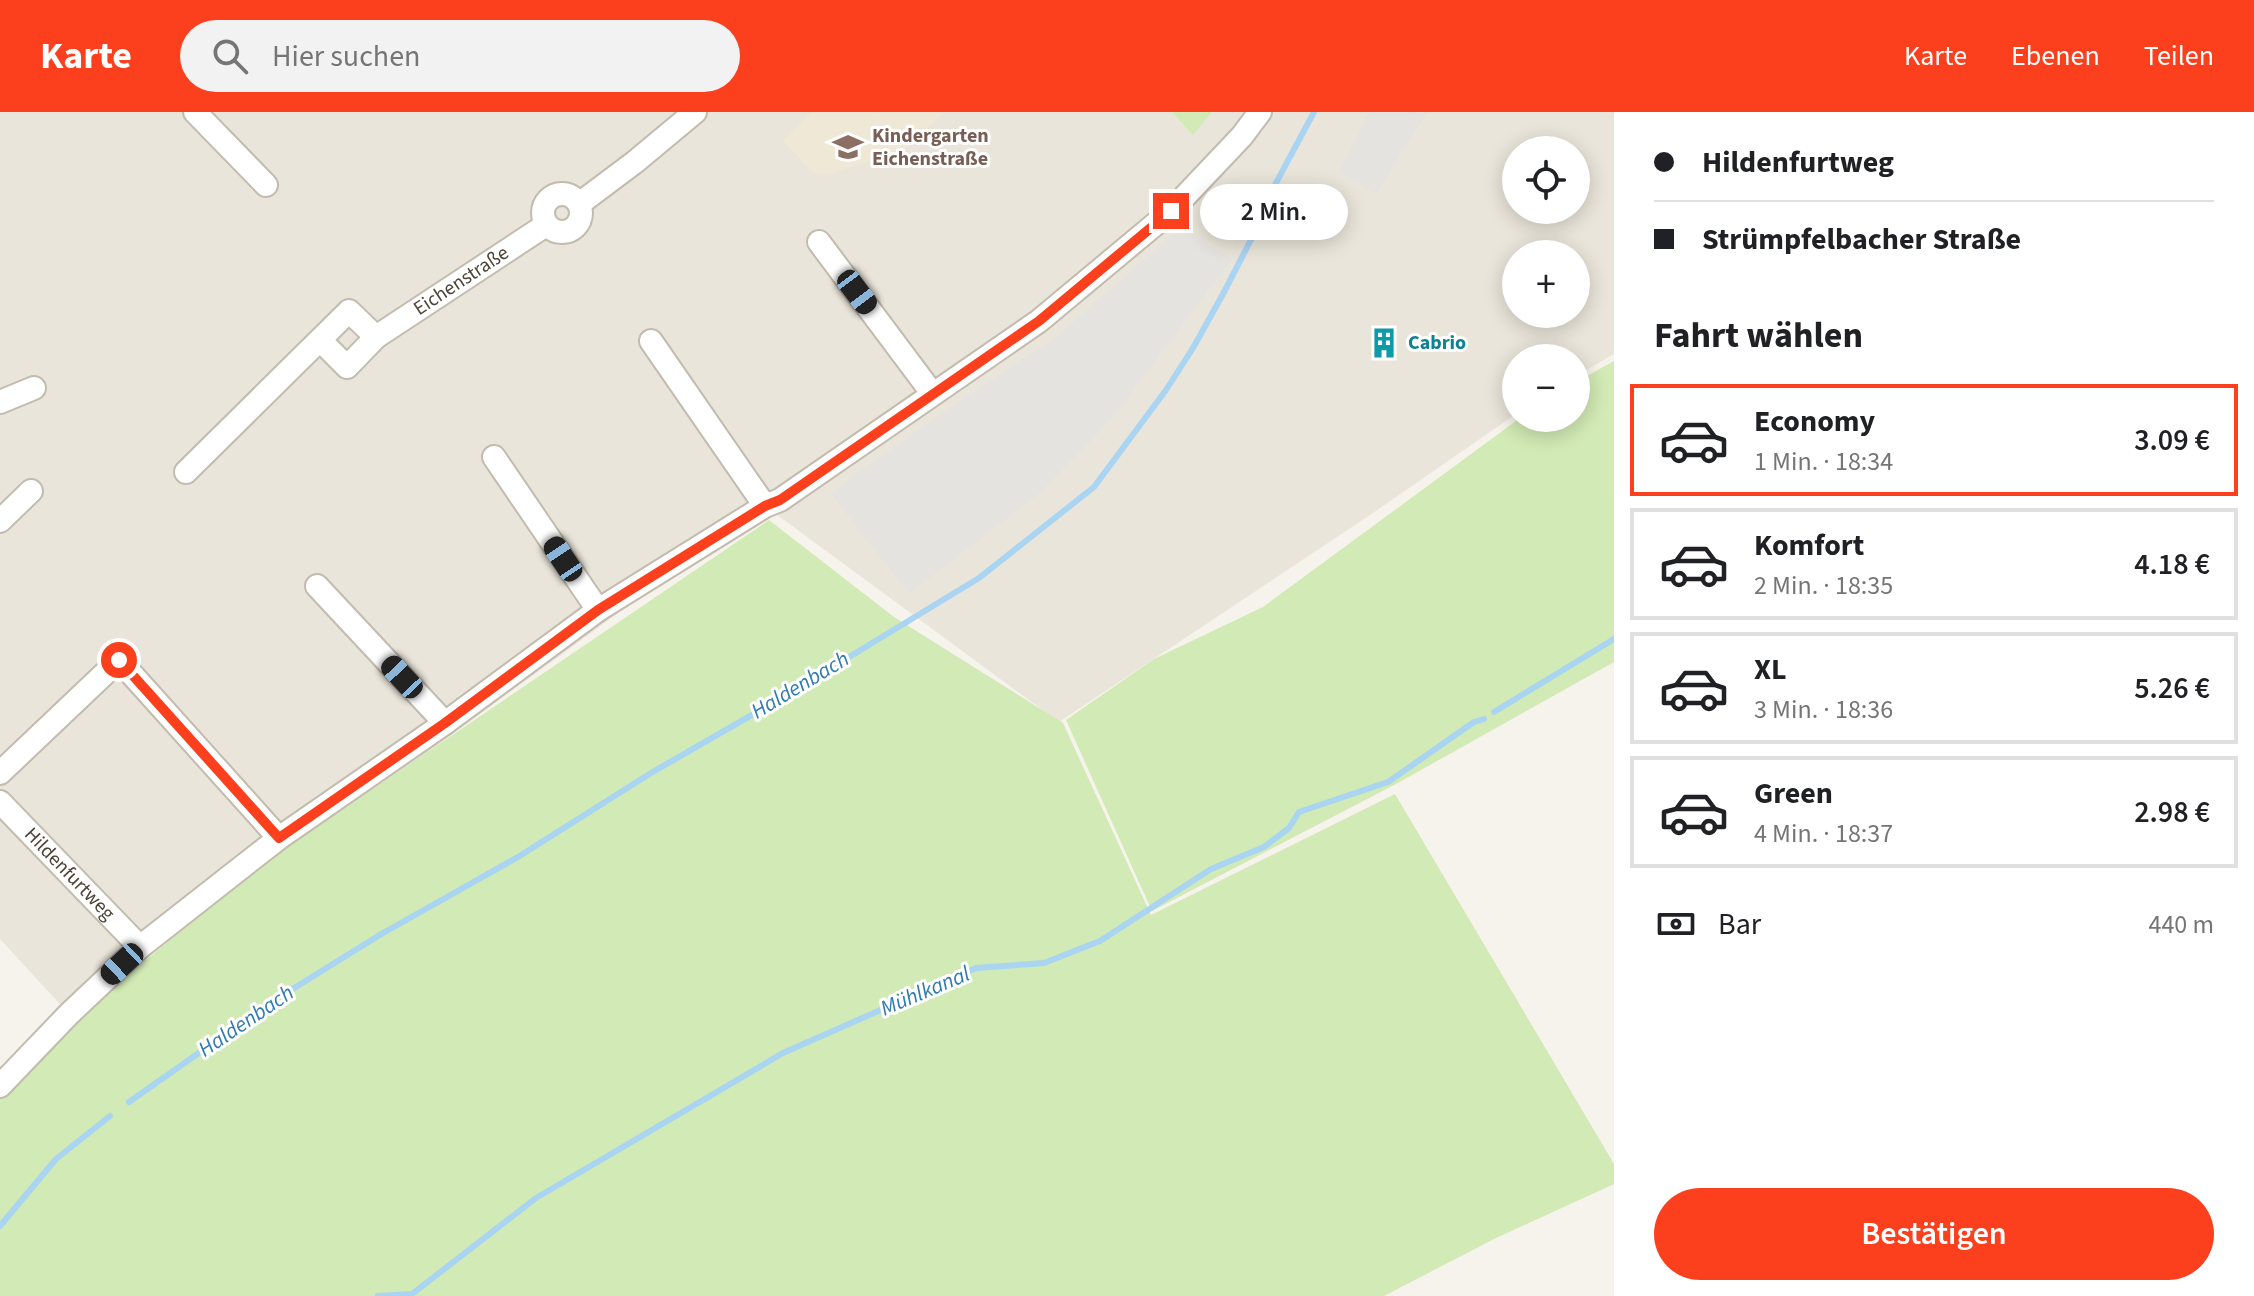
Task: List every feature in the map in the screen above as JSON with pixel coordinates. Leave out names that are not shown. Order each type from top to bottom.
[{"type":"street","points":[[195,112],[266,185]]},
{"type":"street","name":"Eichenstraße","points":[[320,340],[347,367],[376,337],[546,225],[564,233],[573,230],[582,213],[579,204],[695,112]]},
{"type":"street","points":[[0,1086],[69,1014],[140,947],[279,838],[445,723],[598,610],[765,506],[780,500],[1039,321],[1171,211],[1242,136],[1260,112]]},
{"type":"street","points":[[819,242],[932,393]]},
{"type":"street","points":[[186,472],[349,311],[376,337]]},
{"type":"street","points":[[651,341],[765,506]]},
{"type":"street","points":[[0,402],[34,388]]},
{"type":"street","points":[[494,457],[598,610]]},
{"type":"street","points":[[0,521],[31,491]]},
{"type":"street","points":[[317,586],[445,723]]},
{"type":"street","points":[[0,773],[119,660],[279,838]]},
{"type":"street","name":"Hildenfurtweg","points":[[0,802],[140,947]]},
{"type":"shaded area","points":[[0,112],[1614,112],[1614,354],[1590,368],[1590,344],[1502,344],[1502,424],[1059,722],[765,506],[69,1014],[0,939]]},
{"type":"shaded area","name":"Kindergarten Eichenstraße","points":[[811,112],[944,112],[902,152],[825,175],[813,173],[783,141]]},
{"type":"shaded area","points":[[1369,112],[1427,112],[1376,194],[1339,173]]},
{"type":"shaded area","points":[[1180,228],[1232,259],[1111,420],[1040,493],[909,594],[830,493],[1056,337]]},
{"type":"green space","points":[[1172,112],[1212,112],[1193,135]]},
{"type":"green space","points":[[1614,361],[1614,662],[1396,784],[1152,911],[1066,720],[1154,659],[1263,607],[1502,431],[1590,432],[1590,374]]},
{"type":"green space","points":[[769,520],[894,617],[1063,723],[1151,915],[1395,794],[1614,1164],[1614,1184],[1494,1239],[1384,1296],[0,1296],[0,1097],[61,1035],[141,964],[264,863]]},
{"type":"waterway","name":"Haldenbach","points":[[129,1102],[270,1003],[383,933],[518,857],[651,773],[979,578],[1094,487],[1193,348],[1314,112]]},
{"type":"waterway","name":"Mühlkanal","points":[[1494,712],[1614,639]]},
{"type":"waterway","name":"Mühlkanal","points":[[378,1296],[412,1294],[536,1198],[783,1053],[976,968],[1044,963],[1100,941],[1211,869],[1264,847],[1289,828],[1299,812],[1388,782],[1474,722],[1484,719]]},
{"type":"waterway","name":"Haldenbach","points":[[0,1226],[56,1159],[110,1116]]},
{"type":"place","name":"Kindergarten Eichenstraße","points":[[848,147]]},
{"type":"place","name":"Cabrio","points":[[1384,343]]},
{"type":"route","points":[[119,660],[279,838],[445,723],[598,610],[765,506],[780,500],[1039,321],[1171,211]]}]
